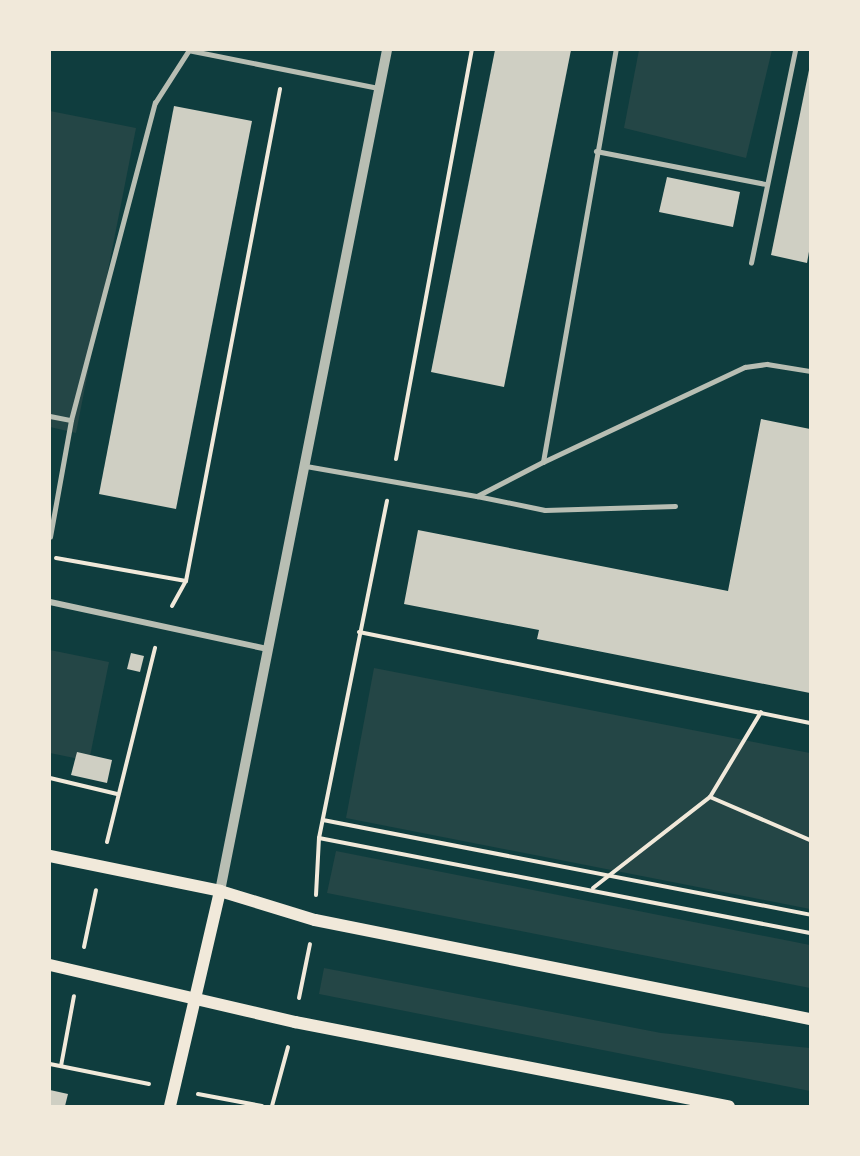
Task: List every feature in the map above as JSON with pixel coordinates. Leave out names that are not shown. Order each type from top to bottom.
[{"type":"main road","points":[[50,856],[220,891],[315,920],[810,1019]]},
{"type":"main road","points":[[170,1107],[220,891]]},
{"type":"main road","points":[[50,965],[295,1022],[729,1107]]},
{"type":"street","points":[[220,891],[387,50]]},
{"type":"street","points":[[50,602],[269,649]]},
{"type":"lane","points":[[50,537],[71,420],[155,103],[189,50],[379,88]]},
{"type":"lane","points":[[543,462],[596,151],[616,50]]},
{"type":"lane","points":[[751,263],[795,50]]},
{"type":"lane","points":[[596,151],[766,184]]},
{"type":"lane","points":[[477,496],[543,462],[745,367],[767,364],[810,371]]},
{"type":"lane","points":[[50,416],[71,420]]},
{"type":"lane","points":[[306,466],[545,510],[675,506]]},
{"type":"path","points":[[272,1107],[295,1022],[315,920],[322,820],[391,483],[472,50]]},
{"type":"path","points":[[61,1066],[117,794],[161,625],[186,581],[284,69]]},
{"type":"path","points":[[50,557],[186,581]]},
{"type":"path","points":[[359,632],[810,723]]},
{"type":"path","points":[[592,888],[710,797],[761,712]]},
{"type":"path","points":[[50,778],[117,794]]},
{"type":"path","points":[[710,797],[810,840]]},
{"type":"path","points":[[322,820],[810,915]]},
{"type":"path","points":[[319,838],[592,888],[810,933]]},
{"type":"shaded area","points":[[639,50],[772,50],[746,158],[624,128]]},
{"type":"shaded area","points":[[50,111],[136,128],[76,433],[50,427]]},
{"type":"shaded area","points":[[50,650],[109,662],[89,761],[50,753]]},
{"type":"shaded area","points":[[374,668],[810,753],[810,909],[346,818]]},
{"type":"shaded area","points":[[336,851],[810,945],[810,988],[327,893]]},
{"type":"shaded area","points":[[324,968],[661,1033],[810,1048],[810,1091],[319,994]]},
{"type":"building","points":[[495,50],[571,50],[504,387],[431,372]]},
{"type":"building","points":[[809,70],[810,246],[807,263],[771,255]]},
{"type":"building","points":[[174,106],[252,121],[176,509],[99,494]]},
{"type":"building","points":[[667,177],[740,192],[733,227],[659,212]]},
{"type":"building","points":[[761,419],[810,429],[810,693],[537,639],[539,630],[404,604],[418,530],[728,591]]},
{"type":"building","points":[[131,653],[144,656],[140,672],[127,669]]},
{"type":"building","points":[[77,752],[112,760],[107,783],[71,775]]},
{"type":"building","points":[[50,1090],[68,1094],[65,1106],[50,1106]]}]
